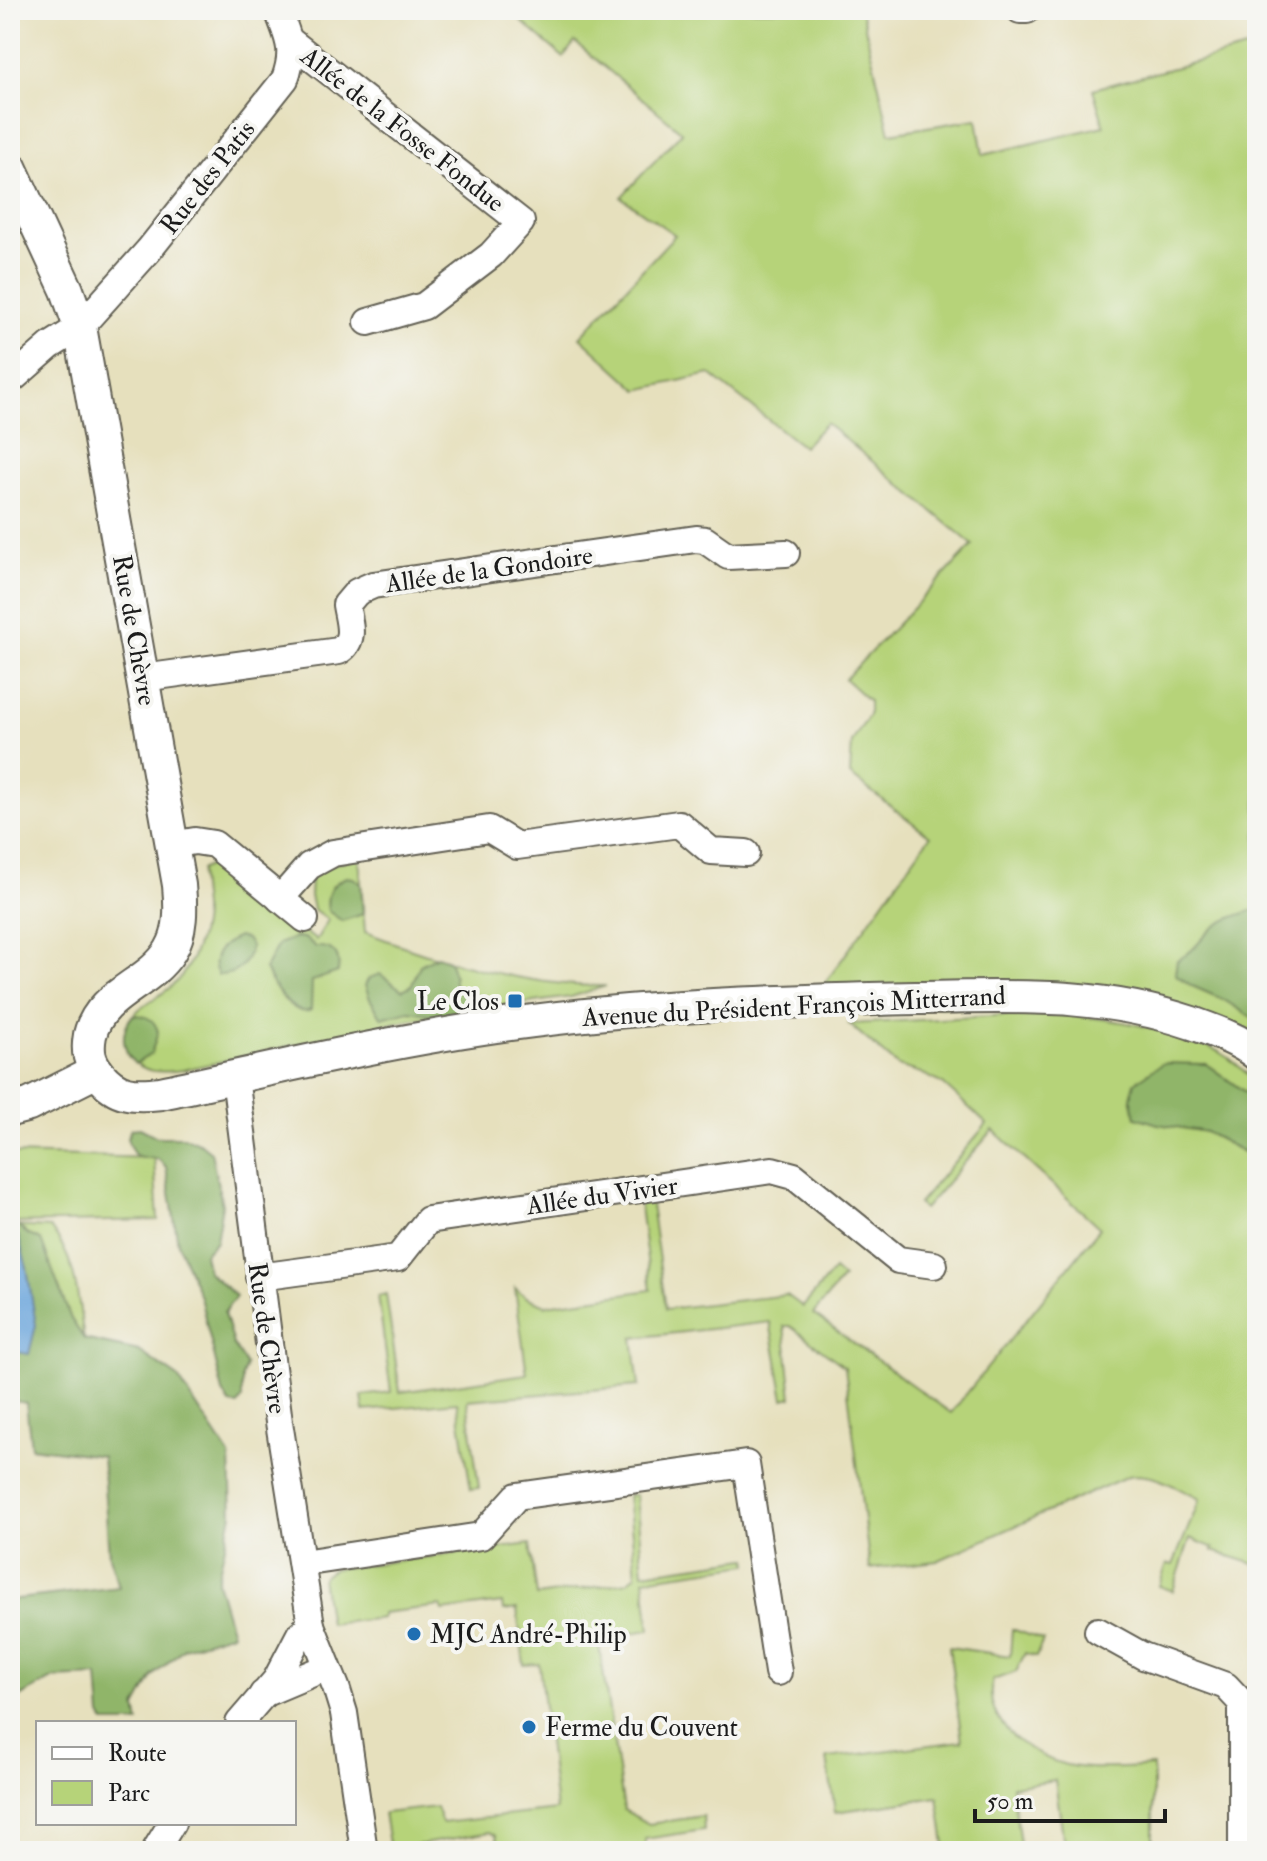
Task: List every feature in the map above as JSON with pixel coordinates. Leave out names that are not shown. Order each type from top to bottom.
[{"type":"street","name":"Rue des Patis","points":[[10,381],[50,346],[80,327],[149,250],[285,79],[292,60],[289,40],[278,10]]},
{"type":"street","points":[[1020,10],[1027,10]]},
{"type":"street","name":"Allée de la Fosse Fondue","points":[[289,40],[521,222],[491,255],[424,306],[368,322]]},
{"type":"street","name":"Rue de Chèvre","points":[[10,167],[67,290],[80,327],[181,904],[177,934],[163,961],[98,1015],[92,1028],[88,1052],[97,1071]]},
{"type":"street","name":"Allée de la Gondoire","points":[[143,678],[339,651],[351,637],[346,605],[357,592],[373,585],[696,539],[705,540],[728,556],[786,553]]},
{"type":"street","points":[[280,899],[309,866],[333,853],[489,829],[517,846],[679,824],[711,851],[746,853]]},
{"type":"street","points":[[171,845],[195,841],[214,844],[305,919]]},
{"type":"street","name":"Avenue du Président François Mitterrand","points":[[97,1071],[110,1087],[133,1095],[161,1093],[411,1041],[525,1022],[641,1009],[1019,996],[1081,998],[1130,1006],[1222,1034],[1257,1054]]},
{"type":"street","points":[[10,1110],[29,1105],[97,1071]]},
{"type":"street","name":"Rue de Chèvre","points":[[235,1077],[279,1422],[311,1625],[344,1713],[364,1851]]},
{"type":"street","name":"Allée du Vivier","points":[[259,1277],[398,1258],[428,1220],[772,1170],[794,1176],[898,1260],[934,1265]]},
{"type":"street","points":[[302,1563],[481,1536],[517,1496],[746,1464],[778,1672]]},
{"type":"street","points":[[241,1721],[276,1680],[300,1634],[311,1625]]},
{"type":"street","points":[[1098,1631],[1143,1656],[1226,1686],[1250,1698],[1242,1851]]},
{"type":"street","points":[[263,1694],[327,1667]]},
{"type":"street","points":[[155,1851],[171,1825]]},
{"type":"green space","points":[[530,10],[861,10],[890,133],[977,119],[983,155],[1104,126],[1093,89],[1257,46],[1257,1035],[1174,1018],[813,1000],[930,836],[850,775],[852,742],[869,715],[869,701],[845,679],[973,545],[826,423],[803,447],[710,374],[638,390],[580,337],[675,235],[621,197],[682,132],[575,42],[563,57],[521,21]]},
{"type":"green space","points":[[359,857],[365,932],[483,970],[546,982],[606,986],[571,997],[406,1020],[183,1070],[153,1071],[140,1066],[128,1056],[126,1026],[132,1016],[175,983],[196,949],[203,915],[201,870],[210,865],[223,865],[264,903],[316,940],[328,920],[313,909],[311,877],[320,867]]},
{"type":"green space","points":[[346,877],[361,883],[363,914],[342,921],[328,911],[327,899],[333,886]]},
{"type":"green space","points":[[1257,909],[1257,1021],[1175,974],[1177,960],[1215,927],[1232,917]]},
{"type":"green space","points":[[238,937],[246,939],[251,946],[247,959],[236,971],[218,975],[215,957],[226,944]]},
{"type":"green space","points":[[296,937],[304,938],[316,947],[331,950],[337,956],[338,972],[312,981],[311,1010],[297,1010],[290,1005],[265,969],[278,944]]},
{"type":"green space","points":[[437,956],[449,960],[454,984],[460,992],[490,998],[492,1003],[489,1008],[437,1015],[409,1011],[382,1018],[365,985],[369,978],[380,974],[402,990],[411,986],[420,965]]},
{"type":"green space","points":[[1045,1013],[1111,1020],[1157,1029],[1200,1043],[1224,1055],[1257,1084],[1257,1101],[1206,1064],[1190,1128],[1206,1132],[1257,1159],[1257,1565],[1213,1551],[1214,1548],[1190,1538],[1173,1591],[1159,1586],[1167,1564],[1173,1565],[1200,1499],[1165,1482],[1137,1475],[1128,1476],[937,1561],[870,1569],[845,1367],[790,1326],[784,1326],[792,1397],[784,1399],[770,1322],[633,1338],[639,1386],[467,1400],[479,1488],[471,1489],[457,1402],[364,1411],[362,1396],[391,1392],[378,1296],[386,1294],[400,1392],[527,1374],[515,1288],[528,1298],[546,1305],[651,1290],[639,1199],[650,1198],[666,1309],[787,1295],[803,1307],[834,1270],[843,1278],[813,1314],[951,1413],[1100,1228],[993,1130],[924,1209],[918,1204],[987,1124],[942,1083],[898,1066],[849,1024]]},
{"type":"green space","points":[[133,1015],[149,1019],[158,1032],[151,1054],[135,1064],[124,1040],[126,1027]]},
{"type":"green space","points":[[1163,1063],[1206,1064],[1257,1101],[1257,1159],[1206,1132],[1136,1117],[1131,1097],[1135,1082]]},
{"type":"green space","points":[[140,1128],[157,1137],[184,1137],[211,1152],[222,1205],[216,1241],[204,1254],[208,1272],[236,1296],[224,1313],[233,1344],[246,1365],[242,1376],[242,1399],[238,1405],[230,1404],[223,1392],[200,1297],[178,1244],[166,1167],[158,1159],[137,1156],[129,1145],[127,1138],[131,1129]]},
{"type":"green space","points":[[10,1154],[154,1158],[158,1220],[10,1223]]},
{"type":"green space","points":[[10,1220],[41,1240],[71,1319],[84,1339],[139,1351],[178,1378],[230,1456],[232,1515],[217,1581],[232,1633],[184,1648],[153,1676],[136,1707],[139,1721],[104,1721],[98,1676],[54,1678],[10,1702],[10,1600],[119,1587],[109,1556],[102,1456],[31,1447],[26,1403],[10,1400]]},
{"type":"green space","points":[[10,1226],[50,1228],[59,1240],[75,1280],[84,1339]]},
{"type":"green space","points":[[628,1495],[636,1495],[643,1573],[748,1558],[749,1564],[644,1579],[650,1630],[598,1638],[624,1810],[649,1824],[703,1816],[704,1830],[645,1839],[646,1851],[499,1851],[496,1835],[490,1832],[390,1850],[384,1813],[436,1807],[442,1823],[556,1810],[539,1664],[524,1665],[517,1609],[503,1611],[502,1603],[443,1611],[441,1606],[382,1613],[382,1618],[329,1624],[322,1578],[333,1569],[530,1544],[537,1596],[627,1582],[636,1575]]},
{"type":"green space","points":[[1012,1629],[1043,1640],[1036,1657],[1025,1653],[1016,1672],[993,1680],[991,1696],[994,1711],[1002,1725],[1042,1756],[1072,1766],[1153,1766],[1153,1851],[1065,1851],[1055,1780],[1012,1786],[1021,1851],[946,1851],[938,1797],[835,1812],[827,1758],[962,1741],[949,1647],[1010,1656]]},
{"type":"water","points":[[10,1236],[18,1236],[27,1268],[36,1325],[29,1354],[10,1351]]},
{"type":"place","name":"Le Clos","points":[[515,1001]]},
{"type":"place","name":"MJC André-Philip","points":[[414,1634]]},
{"type":"place","name":"Ferme du Couvent","points":[[529,1727]]}]
